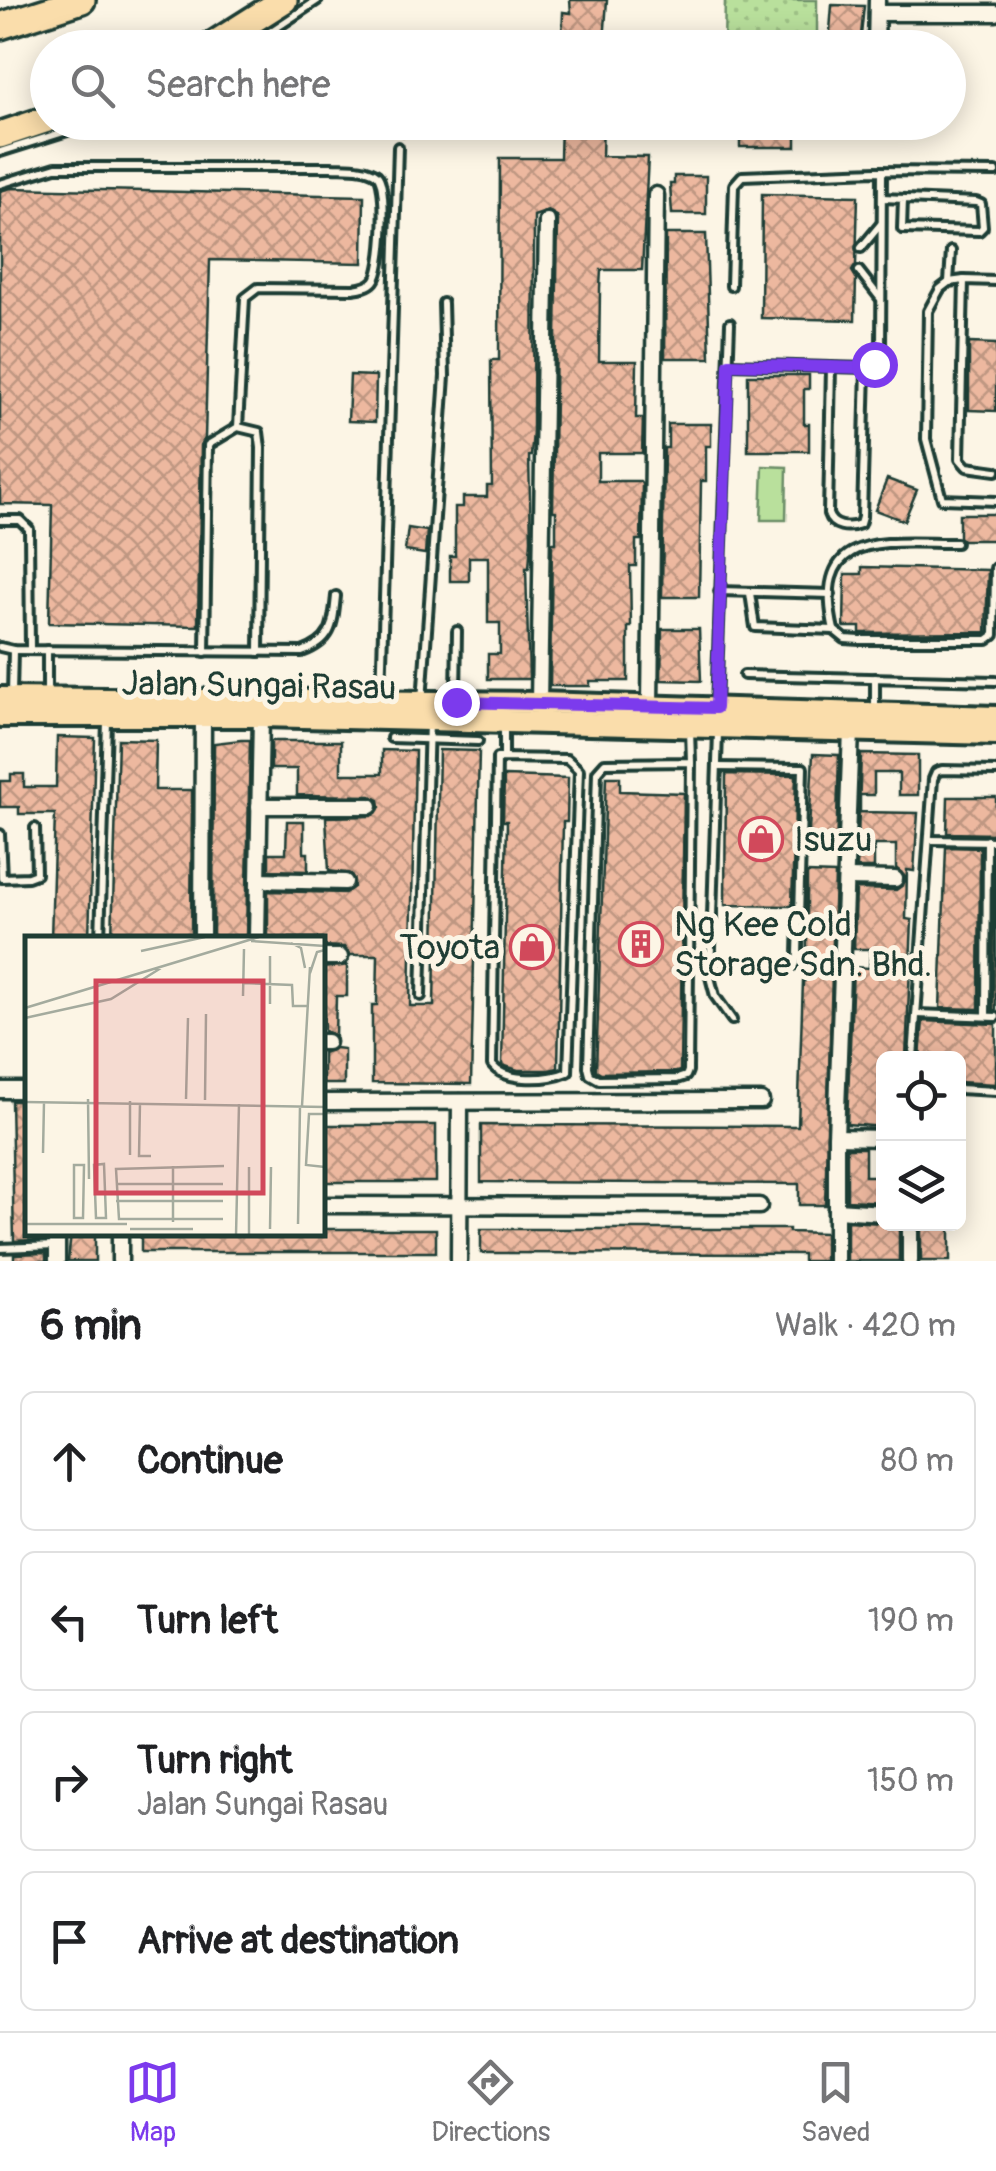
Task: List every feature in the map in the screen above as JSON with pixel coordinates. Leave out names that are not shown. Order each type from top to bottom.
[{"type":"highway","points":[[0,26],[82,0]]},
{"type":"highway","points":[[236,30],[284,0]]},
{"type":"highway","points":[[0,135],[30,125]]},
{"type":"main road","name":"Jalan Sungai Rasau","points":[[3,709],[48,698],[381,702],[426,720]]},
{"type":"main road","name":"Jalan Sungai Rasau","points":[[426,720],[456,702],[539,703],[650,706],[717,718],[851,730],[996,734]]},
{"type":"main road","name":"Jalan Sungai Rasau","points":[[3,709],[107,716],[261,716],[690,728],[717,718],[875,713],[996,718]]},
{"type":"street","points":[[877,7],[996,13]]},
{"type":"street","points":[[650,706],[656,195]]},
{"type":"street","points":[[539,703],[547,221]]},
{"type":"street","points":[[202,936],[204,715]]},
{"type":"street","points":[[256,936],[261,716]]},
{"type":"street","points":[[836,1261],[836,1137],[851,730]]},
{"type":"street","points":[[259,806],[370,806]]},
{"type":"street","points":[[847,878],[895,879]]},
{"type":"street","points":[[258,880],[345,882]]},
{"type":"street","points":[[325,957],[340,957]]},
{"type":"street","points":[[325,1102],[761,1101]]},
{"type":"street","points":[[459,1261],[460,1102]]},
{"type":"street","points":[[836,1137],[876,1138]]},
{"type":"street","points":[[325,1205],[759,1206]]},
{"type":"street","points":[[836,1210],[876,1212]]},
{"type":"street","points":[[910,1231],[910,1261]]},
{"type":"lane","points":[[273,30],[318,0]]},
{"type":"lane","points":[[0,152],[38,140]]},
{"type":"lane","points":[[381,702],[398,146]]},
{"type":"lane","points":[[0,184],[56,167],[332,167],[358,168],[376,174],[384,186],[376,280],[364,288],[353,289],[258,288],[245,298],[238,427]]},
{"type":"lane","points":[[729,364],[866,368],[874,364],[881,348],[882,171]]},
{"type":"lane","points":[[731,286],[734,185],[742,176],[996,172]]},
{"type":"lane","points":[[882,198],[976,202],[982,204],[983,227],[979,231],[902,229],[903,199]]},
{"type":"lane","points":[[861,248],[882,223]]},
{"type":"lane","points":[[950,282],[951,251]]},
{"type":"lane","points":[[859,271],[881,299]]},
{"type":"lane","points":[[964,280],[960,458],[967,468],[996,471]]},
{"type":"lane","points":[[996,281],[950,282],[934,295],[928,311],[928,450],[942,498],[996,501]]},
{"type":"lane","points":[[421,996],[426,720],[445,376],[444,304]]},
{"type":"lane","points":[[730,323],[719,592],[711,962],[715,996],[732,1020]]},
{"type":"lane","points":[[831,367],[828,514],[837,525],[853,527],[860,524],[862,517],[866,368]]},
{"type":"lane","points":[[206,652],[208,445],[238,427],[259,432],[261,448],[259,652]]},
{"type":"lane","points":[[0,520],[20,520],[29,529],[30,650]]},
{"type":"lane","points":[[834,630],[834,569],[850,550],[865,546],[956,543]]},
{"type":"lane","points":[[750,593],[755,627],[834,630],[845,639],[860,640],[987,640],[994,635],[995,568]]},
{"type":"lane","points":[[719,592],[831,594]]},
{"type":"lane","points":[[0,647],[302,652],[320,646],[334,619],[336,596]]},
{"type":"lane","points":[[456,702],[457,631]]},
{"type":"lane","points":[[3,709],[13,650]]},
{"type":"lane","points":[[48,650],[48,698]]},
{"type":"lane","points":[[744,675],[996,681]]},
{"type":"lane","points":[[875,678],[875,713]]},
{"type":"lane","points":[[100,936],[107,716]]},
{"type":"lane","points":[[391,738],[426,720],[478,741]]},
{"type":"lane","points":[[504,723],[504,758]]},
{"type":"lane","points":[[690,728],[692,762],[688,1071],[677,1079],[599,1080],[588,1067],[597,772],[605,763],[692,762]]},
{"type":"lane","points":[[497,758],[504,758],[567,759],[579,770],[568,1072],[558,1076],[496,1072],[490,1057],[497,758]]},
{"type":"lane","points":[[711,962],[791,966],[798,954],[803,768],[718,766]]},
{"type":"lane","points":[[913,1051],[933,779],[936,772],[996,771]]},
{"type":"lane","points":[[0,834],[2,878],[28,877],[36,874],[36,828]]},
{"type":"lane","points":[[930,840],[992,840],[986,1016]]},
{"type":"lane","points":[[916,1014],[996,1017]]},
{"type":"lane","points":[[966,1089],[996,1091]]},
{"type":"lane","points":[[0,1248],[57,1247]]},
{"type":"green space","points":[[725,0],[817,0],[817,30],[724,30]]},
{"type":"green space","points":[[763,466],[787,467],[786,520],[761,520]]},
{"type":"building","points":[[570,0],[607,0],[605,30],[562,30],[563,12],[571,13]]},
{"type":"building","points":[[832,5],[864,6],[862,30],[830,30]]},
{"type":"building","points":[[560,140],[602,140],[602,156],[648,157],[642,270],[601,270],[600,288],[599,361],[637,361],[636,418],[643,418],[642,453],[598,453],[598,481],[642,484],[641,540],[636,540],[636,566],[630,566],[628,681],[590,681],[590,686],[550,686],[552,543],[556,543],[553,511],[558,221],[548,211],[534,216],[531,540],[526,568],[529,679],[488,679],[488,654],[500,654],[500,623],[488,623],[488,557],[469,557],[469,581],[450,581],[450,556],[455,556],[455,507],[463,507],[463,497],[487,497],[487,486],[492,486],[491,360],[499,360],[500,158],[560,158]]},
{"type":"building","points":[[740,140],[796,140],[796,147],[740,147]]},
{"type":"building","points":[[674,176],[706,176],[706,214],[672,214],[670,184],[674,184]]},
{"type":"building","points":[[11,188],[364,196],[363,263],[210,260],[198,626],[49,623],[52,505],[0,504],[0,191]]},
{"type":"building","points":[[762,194],[858,196],[856,265],[852,271],[856,278],[855,320],[761,318]]},
{"type":"building","points":[[666,234],[706,234],[710,358],[665,358]]},
{"type":"building","points":[[969,343],[996,344],[996,411],[969,410]]},
{"type":"building","points":[[350,375],[376,376],[375,422],[348,421]]},
{"type":"building","points":[[748,375],[809,375],[809,389],[804,389],[804,424],[809,424],[809,451],[748,451]]},
{"type":"building","points":[[668,424],[711,424],[711,446],[706,446],[706,481],[701,481],[699,597],[662,597],[664,448],[668,448]]},
{"type":"building","points":[[887,479],[917,490],[904,521],[875,510]]},
{"type":"building","points":[[959,514],[996,514],[996,540],[962,540]]},
{"type":"building","points":[[408,528],[427,531],[425,554],[405,551]]},
{"type":"building","points":[[862,567],[988,570],[986,632],[860,633],[860,627],[844,627],[845,574],[862,574]]},
{"type":"building","points":[[662,629],[699,629],[701,681],[661,680]]},
{"type":"building","points":[[57,737],[95,738],[89,936],[51,936],[55,814],[19,814],[19,807],[0,807],[0,781],[11,781],[11,774],[24,774],[24,787],[56,787]]},
{"type":"building","points":[[118,739],[156,740],[155,790],[192,790],[191,936],[112,936]]},
{"type":"building","points":[[250,740],[246,936],[213,936],[214,743]]},
{"type":"building","points":[[271,741],[341,741],[341,774],[382,774],[382,750],[415,751],[410,1006],[434,1006],[439,750],[479,751],[471,1084],[372,1083],[372,1005],[377,1005],[378,955],[350,955],[344,947],[325,946],[325,936],[268,936],[268,891],[345,893],[354,887],[351,874],[329,871],[326,817],[371,816],[380,807],[379,800],[371,796],[297,795],[297,769],[271,769]]},
{"type":"building","points":[[813,754],[839,755],[836,851],[808,850]]},
{"type":"building","points":[[861,754],[918,755],[918,795],[899,795],[899,773],[874,773],[874,795],[860,795],[860,812],[918,813],[914,871],[907,870],[906,919],[912,920],[906,1051],[876,1051],[876,1126],[847,1124],[853,967],[869,968],[870,949],[854,949],[856,889],[896,890],[906,878],[896,868],[896,845],[874,845],[874,868],[857,868]]},
{"type":"building","name":"Isuzu","points":[[726,774],[796,775],[792,906],[725,905]]},
{"type":"building","name":"Toyota","points":[[504,776],[568,778],[567,822],[563,822],[558,1068],[549,1070],[518,1070],[502,1065],[507,821],[503,821]]},
{"type":"building","name":"Ng Kee Cold Storage Sdn. Bhd.","points":[[606,777],[620,777],[620,791],[684,793],[680,1071],[676,1072],[596,1070]]},
{"type":"building","points":[[948,797],[996,797],[996,834],[947,833]]},
{"type":"building","points":[[287,821],[304,821],[308,871],[269,870],[269,853],[286,853]]},
{"type":"building","points":[[946,847],[980,848],[979,1009],[940,1008]]},
{"type":"building","points":[[996,848],[996,1010],[993,1010]]},
{"type":"building","points":[[807,873],[835,874],[825,1205],[799,1205],[799,1184],[481,1182],[481,1125],[798,1126],[803,981],[807,965]]},
{"type":"building","points":[[347,965],[347,996],[336,996],[335,1036],[325,1031],[325,968]]},
{"type":"building","points":[[923,1021],[996,1024],[996,1084],[966,1082],[966,1051],[921,1051]]},
{"type":"building","points":[[344,1049],[344,1084],[325,1084],[325,1052]]},
{"type":"building","points":[[11,1101],[25,1101],[25,1236],[46,1239],[14,1241]]},
{"type":"building","points":[[325,1125],[436,1125],[436,1182],[325,1182]]},
{"type":"building","points":[[847,1148],[865,1148],[865,1176],[876,1176],[876,1202],[847,1200]]},
{"type":"building","points":[[847,1221],[876,1223],[876,1231],[899,1231],[899,1261],[847,1261]]},
{"type":"building","points":[[325,1229],[436,1229],[436,1252],[141,1252],[141,1236],[325,1236]]},
{"type":"building","points":[[481,1229],[789,1229],[825,1233],[825,1261],[803,1261],[803,1254],[481,1253]]},
{"type":"building","points":[[921,1231],[950,1231],[950,1261],[921,1261]]},
{"type":"building","points":[[71,1236],[95,1236],[95,1261],[68,1261]]},
{"type":"building","points":[[46,1253],[46,1261],[14,1261],[14,1254]]},
{"type":"place","name":"Isuzu","points":[[761,839]]},
{"type":"place","name":"Ng Kee Cold Storage Sdn. Bhd.","points":[[641,944]]},
{"type":"place","name":"Toyota","points":[[532,947]]},
{"type":"route","points":[[456,702],[716,708],[729,364],[866,368],[874,364]]}]
